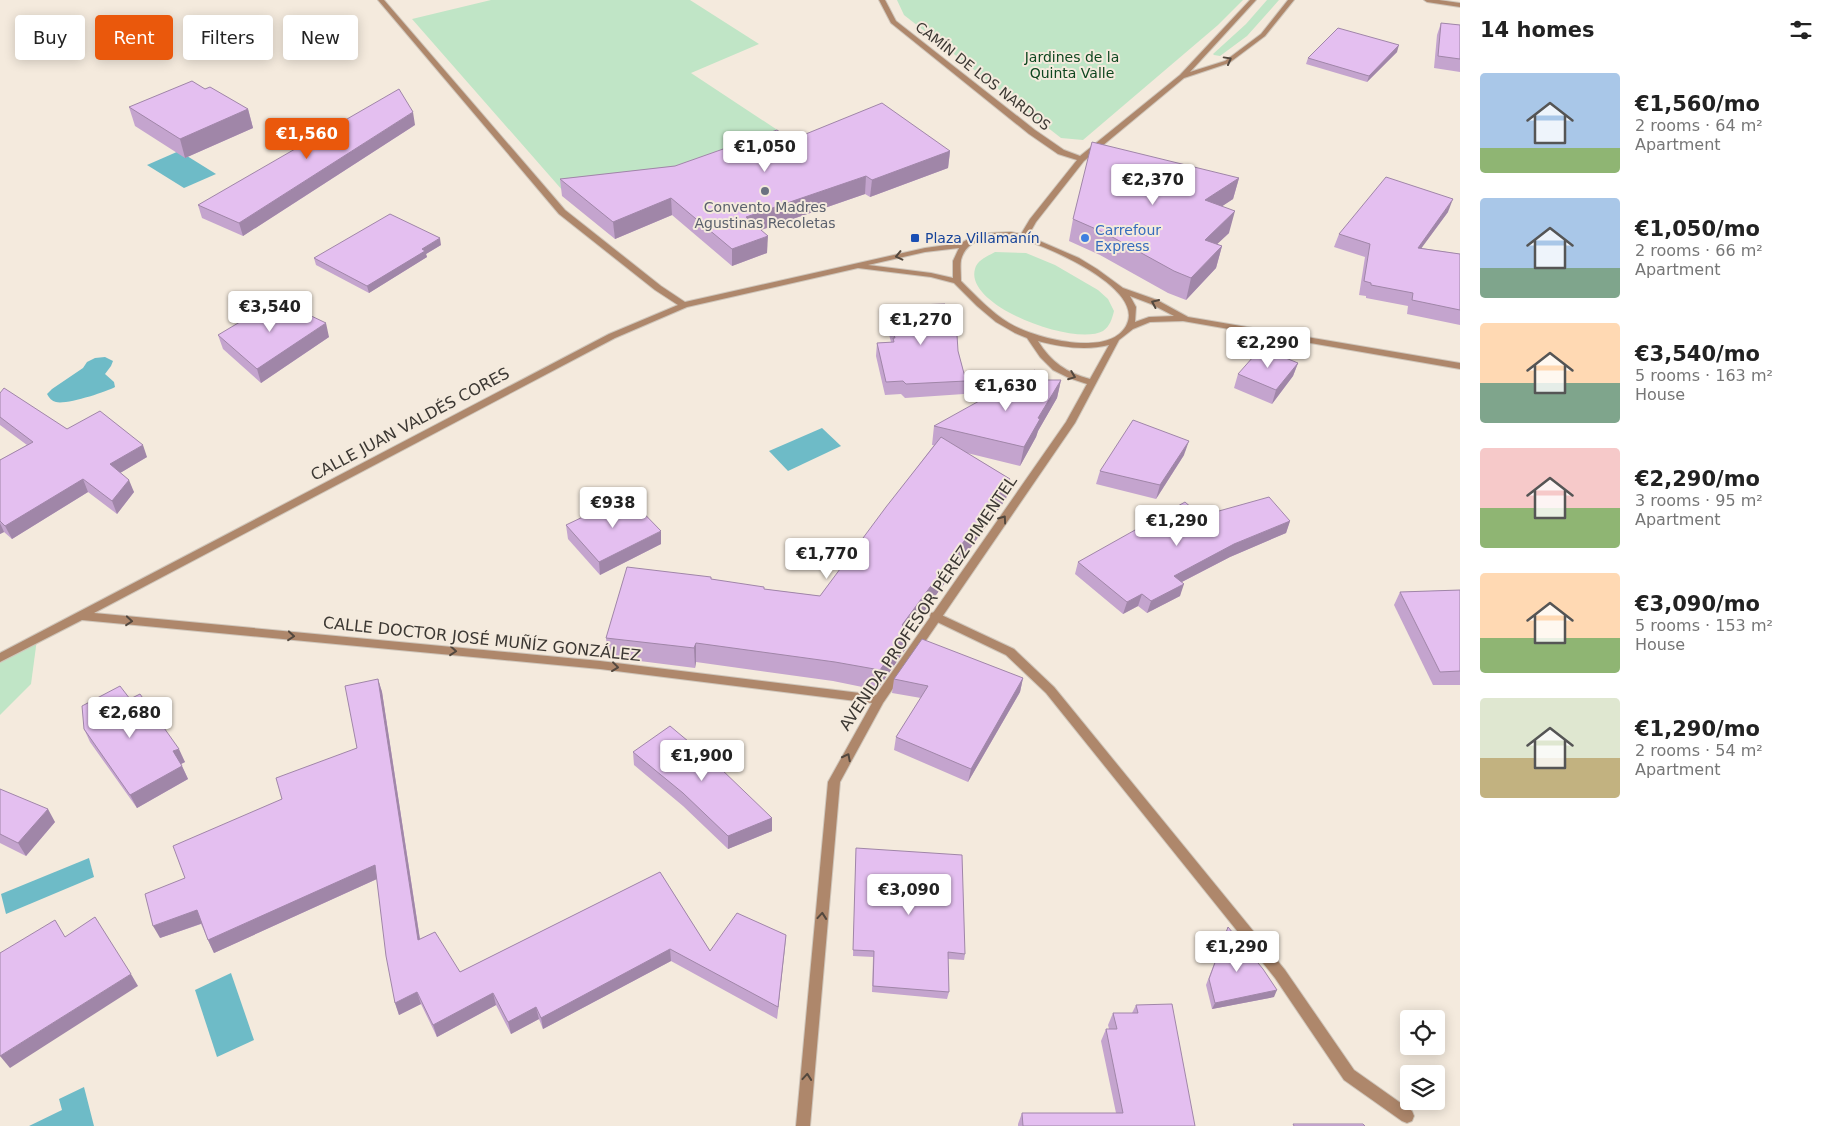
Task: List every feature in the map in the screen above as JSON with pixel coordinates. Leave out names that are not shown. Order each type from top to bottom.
[{"type":"street","points":[[381,0],[562,212],[658,288],[684,305]]},
{"type":"street","name":"CAMÍN DE LOS NARDOS","points":[[882,0],[893,22],[1032,132],[1061,152],[1081,158]]},
{"type":"street","points":[[1024,236],[1033,221],[1081,158],[1182,76],[1253,0]]},
{"type":"street","points":[[1182,76],[1227,62],[1263,35],[1292,0]]},
{"type":"street","points":[[1427,0],[1460,5]]},
{"type":"street","name":"CALLE JUAN VALDÉS CORES","points":[[0,658],[612,336],[684,305],[925,250],[964,244],[978,238],[996,234],[1024,236],[1071,257],[1122,290],[1154,302],[1186,318]]},
{"type":"street","points":[[964,244],[957,261],[957,281],[995,318],[1031,337],[1056,344],[1086,346],[1115,341],[1122,337],[1130,327],[1149,320],[1186,318],[1460,366]]},
{"type":"street","name":"CALLE JUAN VALDÉS CORES","points":[[852,266],[931,275],[957,281]]},
{"type":"street","points":[[1122,290],[1130,301],[1132,310],[1130,327]]},
{"type":"street","points":[[1031,337],[1040,353],[1057,369],[1072,378],[1093,382]]},
{"type":"street","name":"AVENIDA PROFESOR PÉREZ PIMENTEL","points":[[803,1126],[834,782],[879,700],[935,616],[1070,423],[1115,341]]},
{"type":"street","name":"CALLE DOCTOR JOSÉ MUÑÍZ GONZÁLEZ","points":[[81,616],[600,665],[879,700]]},
{"type":"street","points":[[935,616],[1010,652],[1050,690],[1280,974],[1349,1075],[1407,1116]]},
{"type":"green space","points":[[491,0],[690,0],[759,44],[691,73],[791,139],[600,200],[570,199],[412,19]]},
{"type":"green space","name":"Jardines de la Quinta Valle","points":[[897,0],[1243,0],[1218,25],[1083,140],[1061,138],[904,15]]},
{"type":"green space","points":[[1267,0],[1279,0],[1247,36],[1220,56],[1214,55],[1246,24]]},
{"type":"green space","points":[[995,252],[1026,253],[1055,265],[1098,290],[1108,299],[1114,311],[1109,325],[1103,331],[1089,334],[1070,333],[1024,320],[1003,309],[986,297],[976,283],[976,266]]},
{"type":"green space","points":[[37,639],[31,684],[0,715],[0,658]]},
{"type":"water","points":[[179,151],[216,174],[184,188],[147,165]]},
{"type":"water","points":[[105,357],[113,361],[105,374],[114,382],[115,387],[95,395],[68,402],[56,402],[49,397],[47,394],[52,389],[83,368],[87,362],[95,358]]},
{"type":"water","points":[[822,428],[841,446],[788,471],[769,451]]},
{"type":"water","points":[[89,858],[94,877],[6,914],[1,894]]},
{"type":"water","points":[[231,973],[254,1040],[217,1057],[195,990]]},
{"type":"water","points":[[84,1087],[94,1126],[29,1126],[62,1110],[59,1099]]},
{"type":"building","points":[[1441,23],[1460,25],[1460,59],[1438,56]]},
{"type":"building","points":[[1338,28],[1399,45],[1369,76],[1308,58]]},
{"type":"building","points":[[192,81],[205,89],[210,87],[248,109],[180,139],[129,107]]},
{"type":"building","points":[[399,89],[413,112],[239,223],[198,205]]},
{"type":"building","points":[[882,103],[950,151],[872,180],[866,176],[746,217],[768,236],[732,249],[671,198],[613,222],[560,179],[675,166],[777,130],[791,140]]},
{"type":"building","points":[[1092,142],[1239,178],[1205,200],[1235,211],[1205,240],[1222,246],[1191,278],[1174,271],[1105,233],[1073,219]]},
{"type":"building","points":[[1386,177],[1453,199],[1418,248],[1460,254],[1460,310],[1412,300],[1413,293],[1371,285],[1371,283],[1364,281],[1370,244],[1339,234]]},
{"type":"building","points":[[390,214],[440,238],[422,249],[425,251],[367,286],[314,258]]},
{"type":"building","points":[[282,302],[326,323],[257,369],[218,335],[260,310],[266,313]]},
{"type":"building","points":[[945,304],[953,335],[957,335],[958,351],[966,381],[906,384],[903,381],[886,382],[877,343],[894,342],[893,338],[895,338],[886,306]]},
{"type":"building","points":[[1261,348],[1298,363],[1276,390],[1238,374]]},
{"type":"building","points":[[1035,370],[1041,380],[1061,380],[1038,418],[1040,419],[1024,447],[934,426]]},
{"type":"building","points":[[4,388],[67,429],[100,411],[143,445],[110,464],[129,480],[112,501],[83,479],[5,526],[0,521],[0,460],[33,442],[0,417],[0,393]]},
{"type":"building","points":[[1133,420],[1189,441],[1160,485],[1100,471]]},
{"type":"building","points":[[941,437],[1010,479],[902,625],[909,628],[880,670],[696,643],[694,648],[606,638],[627,567],[711,577],[711,579],[764,587],[764,589],[820,596]]},
{"type":"building","points":[[627,496],[661,531],[599,562],[566,525]]},
{"type":"building","points":[[1269,497],[1290,521],[1234,544],[1174,576],[1184,584],[1151,601],[1142,594],[1127,602],[1078,562],[1185,502],[1201,516]]},
{"type":"building","points":[[1460,590],[1460,671],[1440,672],[1400,592]]},
{"type":"building","points":[[922,639],[1023,678],[971,769],[896,737],[928,686],[894,679]]},
{"type":"building","points":[[378,679],[418,940],[435,932],[460,972],[660,872],[710,951],[737,913],[786,935],[778,1007],[670,949],[541,1018],[536,1007],[508,1022],[493,993],[433,1025],[417,992],[395,1003],[386,956],[375,865],[208,940],[197,910],[153,926],[145,894],[185,878],[173,846],[282,799],[276,778],[357,748],[345,686]]},
{"type":"building","points":[[120,686],[130,699],[140,694],[179,749],[173,751],[182,766],[130,795],[84,729],[82,706]]},
{"type":"building","points":[[670,726],[719,767],[772,818],[728,836],[683,793],[633,752]]},
{"type":"building","points":[[0,789],[48,809],[18,843],[0,834]]},
{"type":"building","points":[[856,848],[962,855],[965,954],[948,952],[949,992],[873,986],[874,951],[853,950]]},
{"type":"building","points":[[95,917],[131,974],[0,1056],[0,953],[55,920],[65,937]]},
{"type":"building","points":[[1228,927],[1263,969],[1277,990],[1215,1003],[1209,979]]},
{"type":"building","points":[[1172,1004],[1195,1126],[1023,1126],[1022,1113],[1123,1113],[1106,1029],[1117,1029],[1113,1013],[1138,1013],[1136,1005]]},
{"type":"building","points":[[1293,1124],[1363,1124],[1365,1126],[1294,1126]]},
{"type":"place","name":"Convento Madres Agustinas Recoletas","points":[[765,191]]},
{"type":"place","name":"Plaza Villamanín","points":[[915,238]]},
{"type":"place","name":"Carrefour Express","points":[[1085,238]]}]
